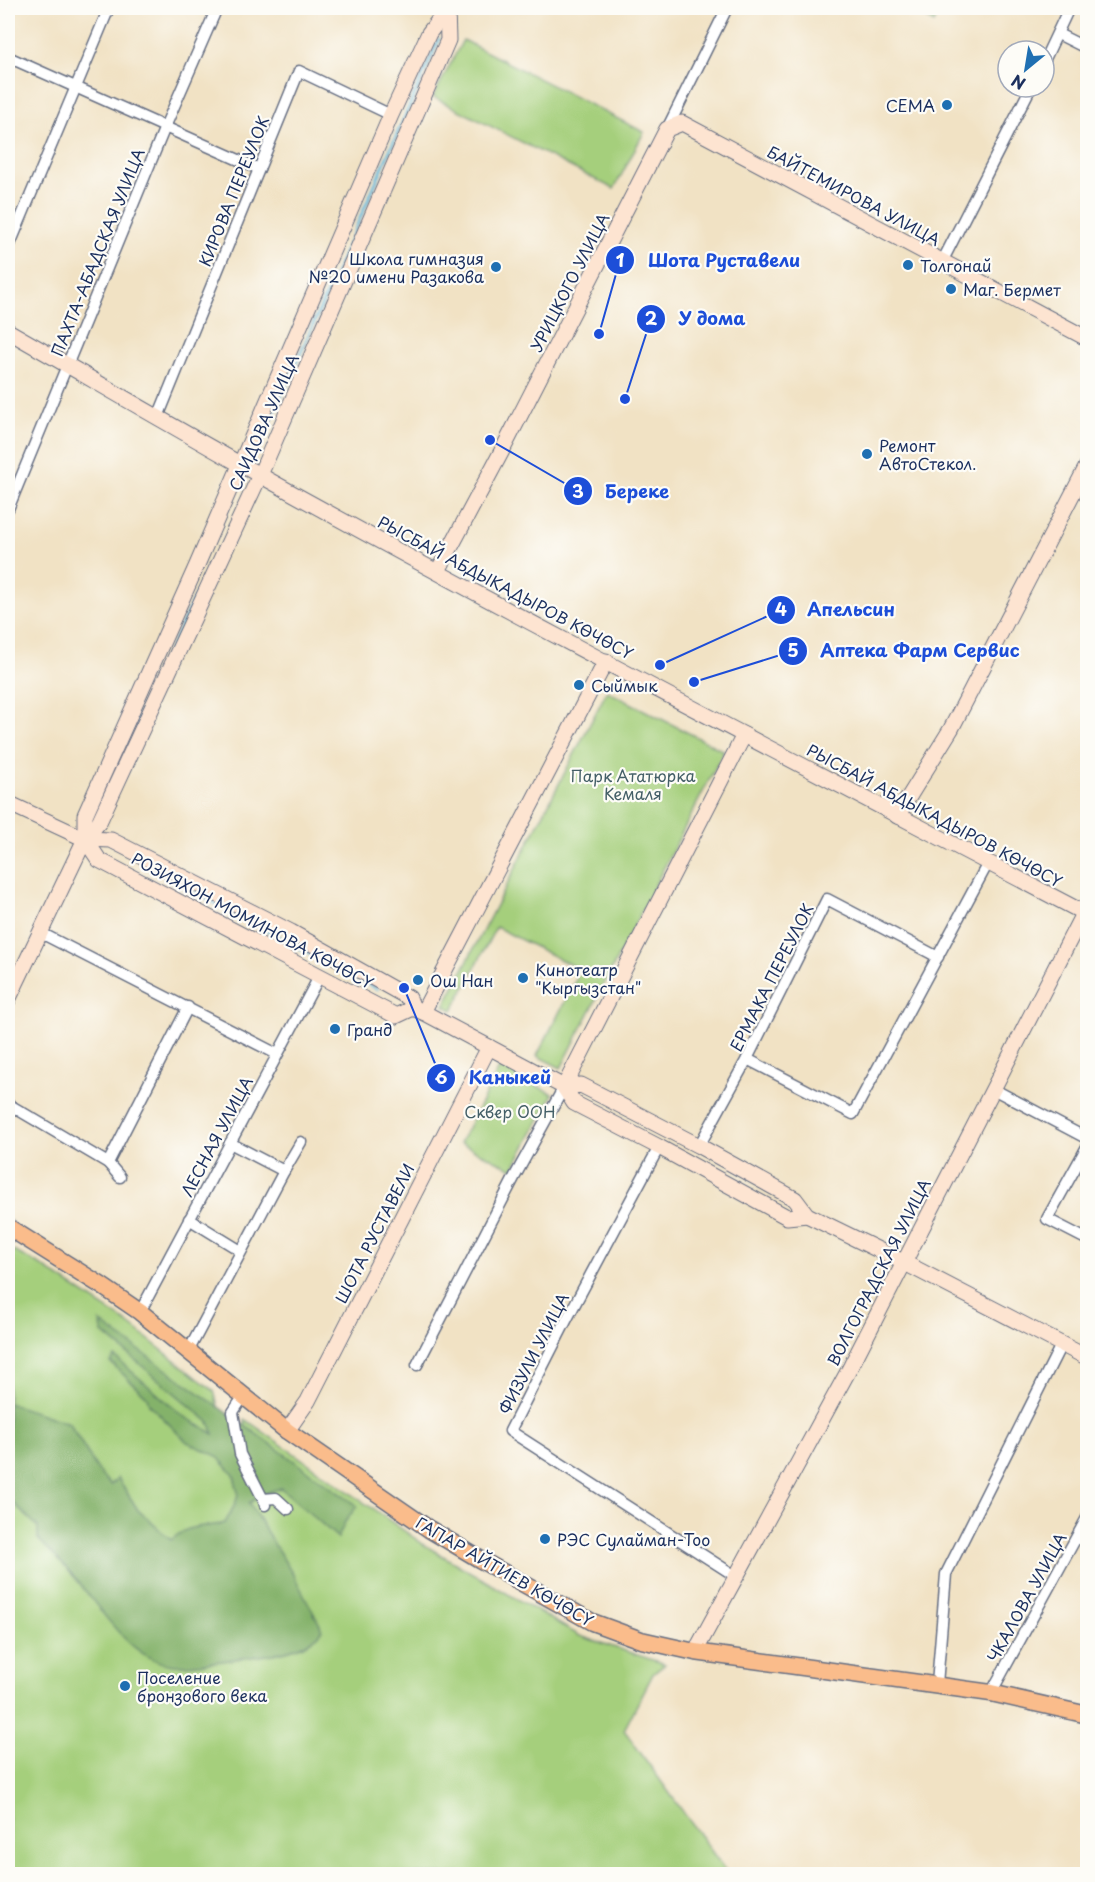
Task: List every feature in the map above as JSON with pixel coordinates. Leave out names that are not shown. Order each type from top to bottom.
[{"type":"main road","name":"ГАПАР АЙТИЕВ КӨЧӨСҮ","points":[[8,1227],[140,1312],[287,1431],[429,1529],[576,1613],[616,1632],[666,1647],[937,1684],[991,1693],[1088,1715]]},
{"type":"street","points":[[8,249],[109,8]]},
{"type":"street","name":"ПАХТА-АБАДСКАЯ УЛИЦА","points":[[8,509],[165,127],[217,8]]},
{"type":"street","name":"САИДОВА УЛИЦА","points":[[85,839],[85,815],[391,115],[429,33],[446,8]]},
{"type":"street","name":"САИДОВА УЛИЦА","points":[[8,1000],[85,839],[99,822],[260,475],[448,40],[446,8]]},
{"type":"street","name":"УРИЦКОГО УЛИЦА","points":[[438,572],[511,435],[728,8]]},
{"type":"street","points":[[1055,39],[1069,8]]},
{"type":"street","points":[[1058,33],[1088,49]]},
{"type":"street","points":[[8,58],[259,168]]},
{"type":"street","name":"КИРОВА ПЕРЕУЛОК","points":[[158,417],[299,71],[391,115]]},
{"type":"street","points":[[942,262],[1025,99]]},
{"type":"street","name":"БАЙТЕМИРОВА УЛИЦА","points":[[668,129],[682,123],[1088,339]]},
{"type":"street","name":"РЫСБАЙ АБДЫКАДЫРОВ КӨЧӨСҮ","points":[[8,331],[240,464],[438,572],[897,816],[1086,911]]},
{"type":"street","points":[[897,816],[951,729],[1088,464]]},
{"type":"street","points":[[418,1010],[606,661]]},
{"type":"street","points":[[417,1365],[515,1176],[564,1088],[744,735]]},
{"type":"street","name":"РОЗИЯХОН МОМИНОВА КӨЧӨСҮ","points":[[8,803],[85,839],[111,840],[291,932],[410,998],[418,1010],[564,1088],[574,1103],[787,1217],[807,1215]]},
{"type":"street","name":"РОЗИЯХОН МОМИНОВА КӨЧӨСҮ","points":[[85,839],[99,860],[396,1016],[418,1010]]},
{"type":"street","points":[[747,1059],[853,1114],[988,863]]},
{"type":"street","name":"ЕРМАКА ПЕРЕУЛОК","points":[[699,1146],[747,1059],[827,899],[938,957]]},
{"type":"street","name":"ВОЛГОГРАДСКАЯ УЛИЦА","points":[[695,1652],[851,1366],[1086,911]]},
{"type":"street","points":[[40,933],[277,1054]]},
{"type":"street","name":"ЛЕСНАЯ УЛИЦА","points":[[140,1312],[320,975]]},
{"type":"street","points":[[108,1163],[188,1007]]},
{"type":"street","name":"ШОТА РУСТАВЕЛИ","points":[[287,1431],[313,1391],[489,1047]]},
{"type":"street","name":"РОЗИЯХОН МОМИНОВА КӨЧӨСҮ","points":[[564,1088],[581,1085],[795,1199],[807,1215],[1088,1358]]},
{"type":"street","points":[[993,1089],[1088,1139]]},
{"type":"street","points":[[8,1104],[108,1163],[120,1177]]},
{"type":"street","points":[[189,1350],[301,1142]]},
{"type":"street","points":[[230,1143],[284,1171]]},
{"type":"street","points":[[1088,1145],[1047,1219],[1088,1239]]},
{"type":"street","name":"ФИЗУЛИ УЛИЦА","points":[[659,1147],[510,1431],[737,1577]]},
{"type":"street","points":[[189,1219],[241,1251]]},
{"type":"street","points":[[937,1684],[946,1574],[1061,1344]]},
{"type":"street","points":[[243,1397],[233,1412],[240,1454],[264,1502],[276,1498],[288,1509]]},
{"type":"street","name":"ЧКАЛОВА УЛИЦА","points":[[991,1693],[1088,1516]]},
{"type":"green space","points":[[909,8],[942,8],[934,23]]},
{"type":"green space","points":[[463,40],[644,132],[614,189],[433,97]]},
{"type":"green space","name":"Парк Ататюрка Кемаля","points":[[607,691],[724,751],[561,1068],[537,1056],[581,970],[496,927],[453,1010],[444,1006]]},
{"type":"green space","name":"Сквер ООН","points":[[500,1067],[553,1094],[513,1169],[460,1143]]},
{"type":"green space","points":[[8,1248],[40,1265],[125,1321],[214,1391],[231,1456],[248,1451],[245,1419],[426,1546],[580,1636],[665,1664],[653,1674],[624,1730],[728,1874],[8,1874]]},
{"type":"green space","points":[[100,1322],[357,1506],[345,1522],[338,1538],[281,1488],[266,1493],[249,1503],[294,1576],[320,1625],[322,1631],[316,1637],[299,1647],[279,1653],[205,1663],[178,1665],[162,1663],[133,1646],[120,1633],[76,1579],[38,1539],[38,1527],[8,1498],[8,1403],[69,1423],[101,1475],[111,1485],[118,1478],[138,1510],[171,1540],[191,1528],[225,1523],[236,1502],[238,1493],[234,1475],[217,1456],[187,1442],[149,1404],[147,1397],[110,1362],[115,1357],[183,1416],[214,1434],[209,1422],[103,1333]]},
{"type":"waterway","points":[[256,454],[439,39]]},
{"type":"waterway","points":[[116,764],[212,561]]},
{"type":"waterway","points":[[147,867],[377,989]]},
{"type":"place","name":"СЕМА","points":[[947,105]]},
{"type":"place","name":"Толгонай","points":[[908,265]]},
{"type":"place","name":"Школа гимназия №20 имени Разакова","points":[[496,267]]},
{"type":"place","name":"Маг. Бермет","points":[[951,289]]},
{"type":"place","name":"Шота Руставели","points":[[599,334]]},
{"type":"place","name":"У дома","points":[[625,399]]},
{"type":"place","name":"Береке","points":[[490,440]]},
{"type":"place","name":"Ремонт АвтоСтекол.","points":[[867,454]]},
{"type":"place","name":"Апельсин","points":[[660,665]]},
{"type":"place","name":"Аптека Фарм Сервис","points":[[694,682]]},
{"type":"place","name":"Сыймык","points":[[579,685]]},
{"type":"place","name":"Кинотеатр \"Кыргызстан\"","points":[[523,978]]},
{"type":"place","name":"Ош Нан","points":[[418,980]]},
{"type":"place","name":"Каныкей","points":[[404,988]]},
{"type":"place","name":"Гранд","points":[[335,1029]]},
{"type":"place","name":"РЭС Сулайман-Тоо","points":[[545,1539]]},
{"type":"place","name":"Поселение бронзового века","points":[[125,1686]]}]
